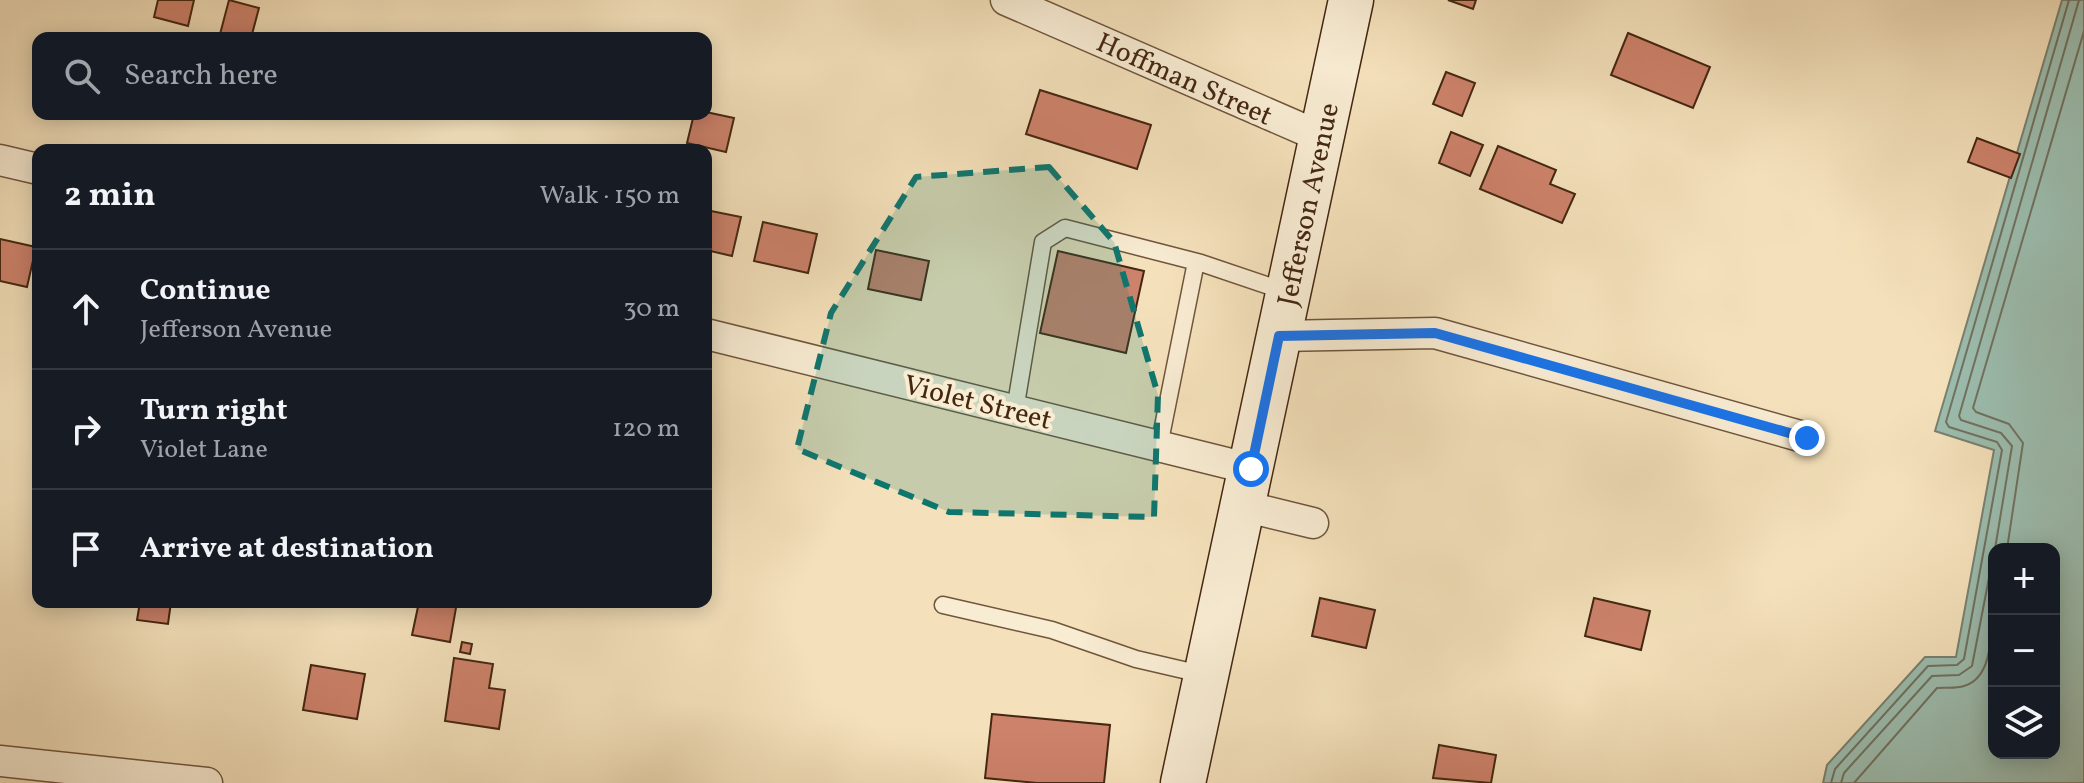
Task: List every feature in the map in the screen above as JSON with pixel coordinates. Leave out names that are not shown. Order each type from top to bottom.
[{"type":"main road","name":"Jefferson Avenue","points":[[1183,783],[1351,0]]},
{"type":"street","name":"Hoffman Street","points":[[1006,0],[1321,137]]},
{"type":"street","points":[[0,160],[32,168]]},
{"type":"street","points":[[1279,336],[1435,333],[1807,438]]},
{"type":"street","name":"Violet Street","points":[[712,335],[1159,446],[1247,487],[1313,523]]},
{"type":"street","points":[[0,761],[207,783]]},
{"type":"lane","points":[[1015,410],[1043,242],[1065,228],[1196,262],[1288,292]]},
{"type":"lane","points":[[1159,446],[1196,262]]},
{"type":"lane","points":[[943,605],[1052,630],[1136,659],[1206,675]]},
{"type":"highlighted area","points":[[1049,167],[1114,242],[1158,395],[1154,517],[949,512],[797,449],[831,313],[916,177]]},
{"type":"water","points":[[2062,0],[2084,0],[2084,783],[1823,783],[1827,765],[1925,657],[1956,657],[1994,450],[1935,431]]},
{"type":"building","points":[[158,0],[194,0],[188,26],[154,17]]},
{"type":"building","points":[[229,0],[259,8],[253,32],[221,32]]},
{"type":"building","points":[[1448,0],[1476,0],[1473,9]]},
{"type":"building","points":[[1628,33],[1710,67],[1693,108],[1611,75]]},
{"type":"building","points":[[1446,72],[1475,83],[1462,116],[1433,104]]},
{"type":"building","points":[[1040,90],[1151,125],[1137,169],[1026,134]]},
{"type":"building","points":[[712,113],[734,118],[726,152],[712,149],[712,144],[687,143],[693,120],[712,120]]},
{"type":"building","points":[[1451,132],[1483,145],[1470,176],[1439,163]]},
{"type":"building","points":[[1977,138],[2020,154],[2011,178],[1968,162]]},
{"type":"building","points":[[1498,146],[1556,170],[1550,184],[1575,194],[1562,223],[1480,189]]},
{"type":"building","points":[[712,211],[741,217],[732,256],[712,251]]},
{"type":"building","points":[[763,222],[817,234],[808,273],[754,261]]},
{"type":"building","points":[[0,239],[32,246],[27,287],[0,281]]},
{"type":"building","points":[[876,250],[929,261],[921,300],[868,289]]},
{"type":"building","points":[[1058,251],[1144,271],[1126,353],[1040,333]]},
{"type":"building","points":[[1320,598],[1375,610],[1366,648],[1312,636]]},
{"type":"building","points":[[1594,598],[1650,611],[1641,650],[1585,636]]},
{"type":"building","points":[[139,608],[170,608],[168,624],[137,620]]},
{"type":"building","points":[[418,608],[456,608],[450,642],[412,635]]},
{"type":"building","points":[[462,642],[472,644],[470,654],[460,652]]},
{"type":"building","points":[[454,658],[493,664],[489,688],[505,690],[499,729],[445,721]]},
{"type":"building","points":[[311,665],[365,674],[357,719],[303,710]]},
{"type":"building","points":[[992,714],[1110,725],[1104,783],[1037,783],[985,778]]},
{"type":"building","points":[[1439,745],[1496,755],[1491,783],[1433,778]]},
{"type":"route","points":[[1251,469],[1279,336],[1435,333],[1807,438]]}]
